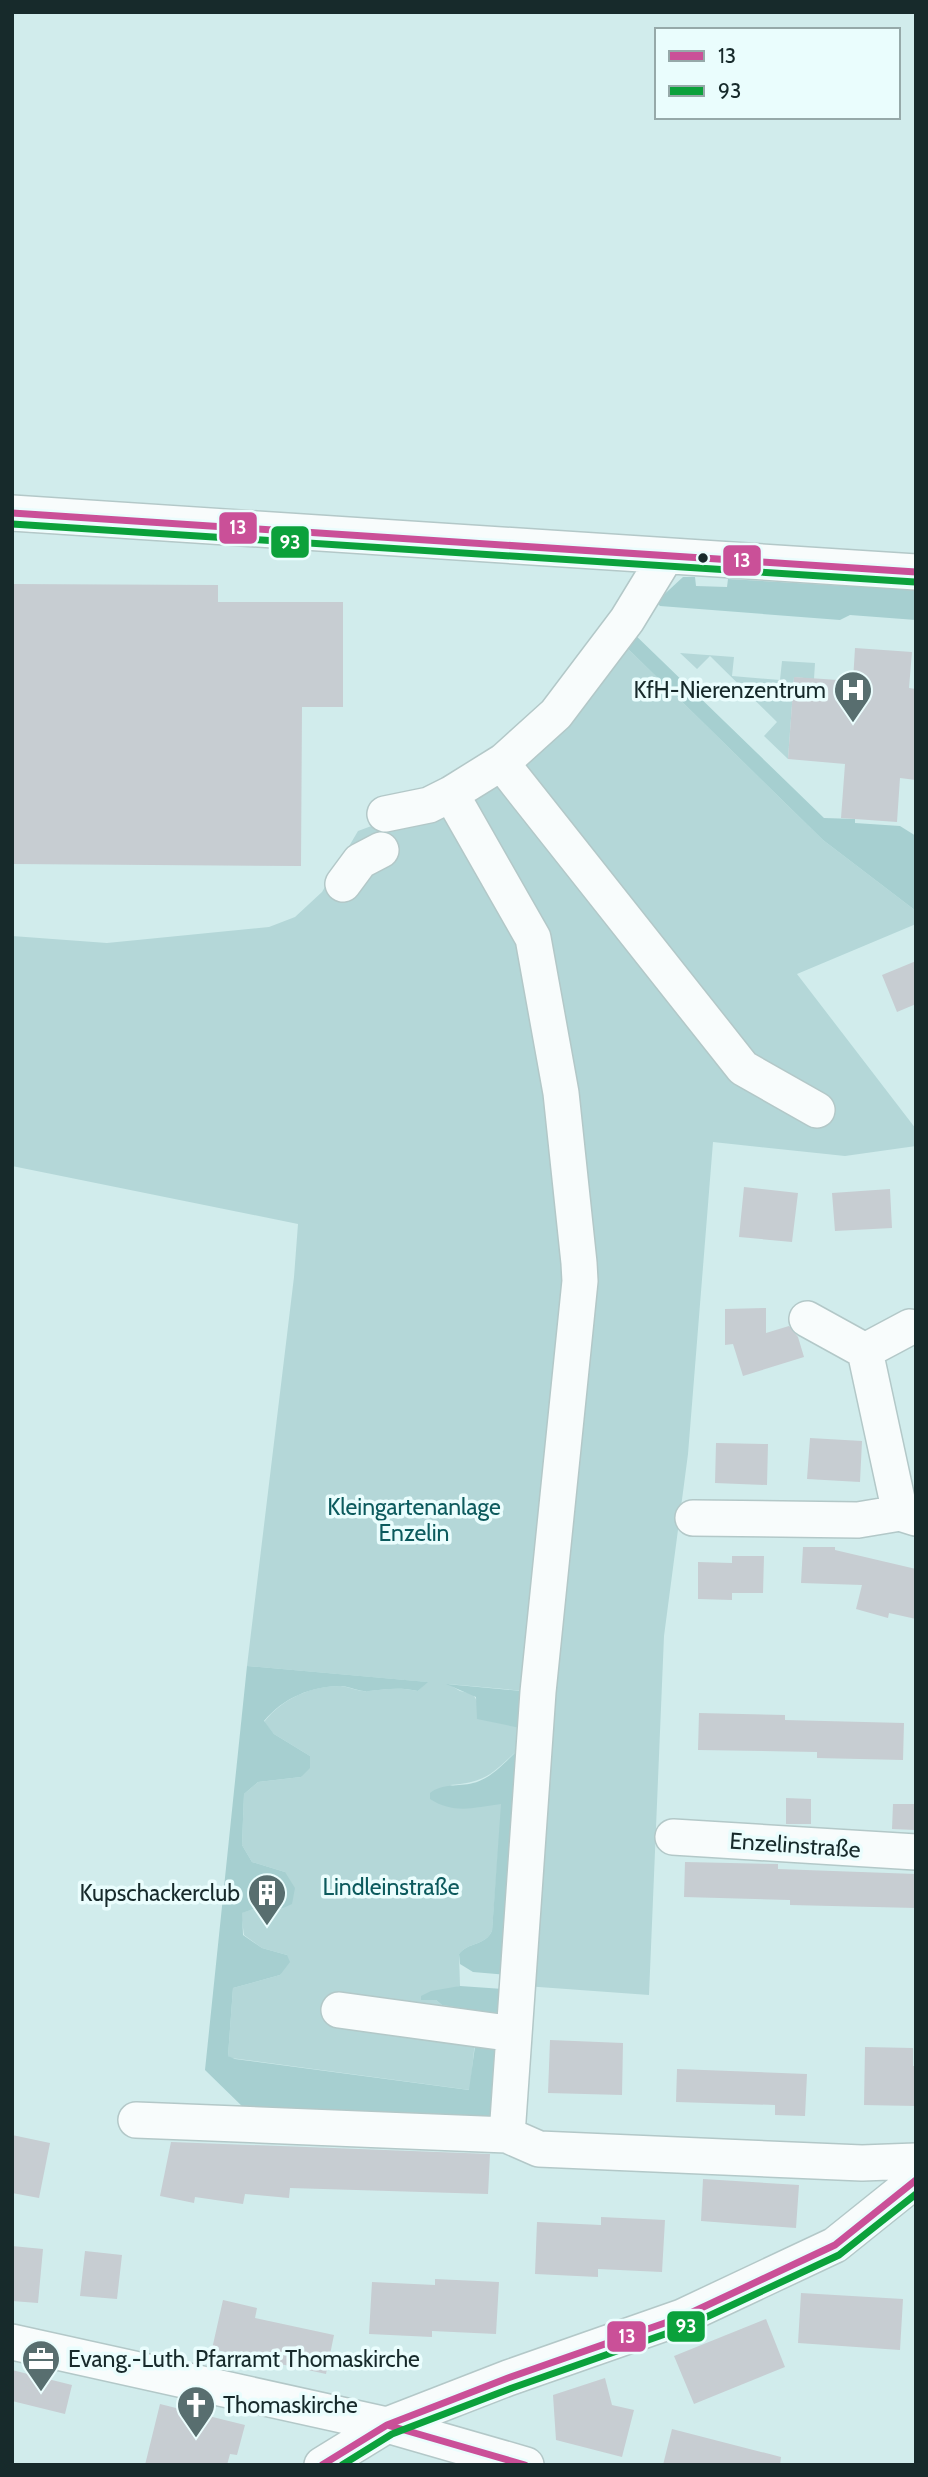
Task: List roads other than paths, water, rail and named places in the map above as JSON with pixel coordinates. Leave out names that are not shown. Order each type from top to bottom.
[{"type":"street","points":[[12,513],[916,572]]},
{"type":"street","points":[[385,814],[429,805],[451,794],[504,761],[556,714],[627,620],[666,555]]},
{"type":"street","points":[[504,761],[511,775],[743,1069],[817,1110]]},
{"type":"street","points":[[451,794],[533,938],[561,1093],[580,1281],[538,1692],[507,2135]]},
{"type":"street","points":[[343,884],[360,861],[381,850]]},
{"type":"street","points":[[693,1518],[858,1520],[908,1515],[865,1351],[807,1319]]},
{"type":"street","points":[[865,1351],[910,1326]]},
{"type":"street","name":"Enzelinstraße","points":[[673,1837],[916,1852]]},
{"type":"street","points":[[339,2010],[514,2034]]},
{"type":"street","points":[[136,2120],[507,2135],[539,2149],[862,2164],[916,2161]]},
{"type":"street","points":[[322,2465],[387,2425],[508,2378],[682,2317],[835,2245],[916,2180]]},
{"type":"street","points":[[12,2342],[387,2425],[526,2465]]},
{"type":"place","name":"KfH-Nierenzentrum","points":[[853,724]]},
{"type":"place","name":"Kupschackerclub","points":[[267,1927]]},
{"type":"place","name":"Evang.-Luth. Pfarramt Thomaskirche","points":[[41,2393]]},
{"type":"place","name":"Thomaskirche","points":[[196,2439]]},
{"type":"park label","name":"Kleingartenanlage Enzelin","points":[[414,1520]]},
{"type":"park label","name":"Lindleinstraße","points":[[391,1887]]}]
